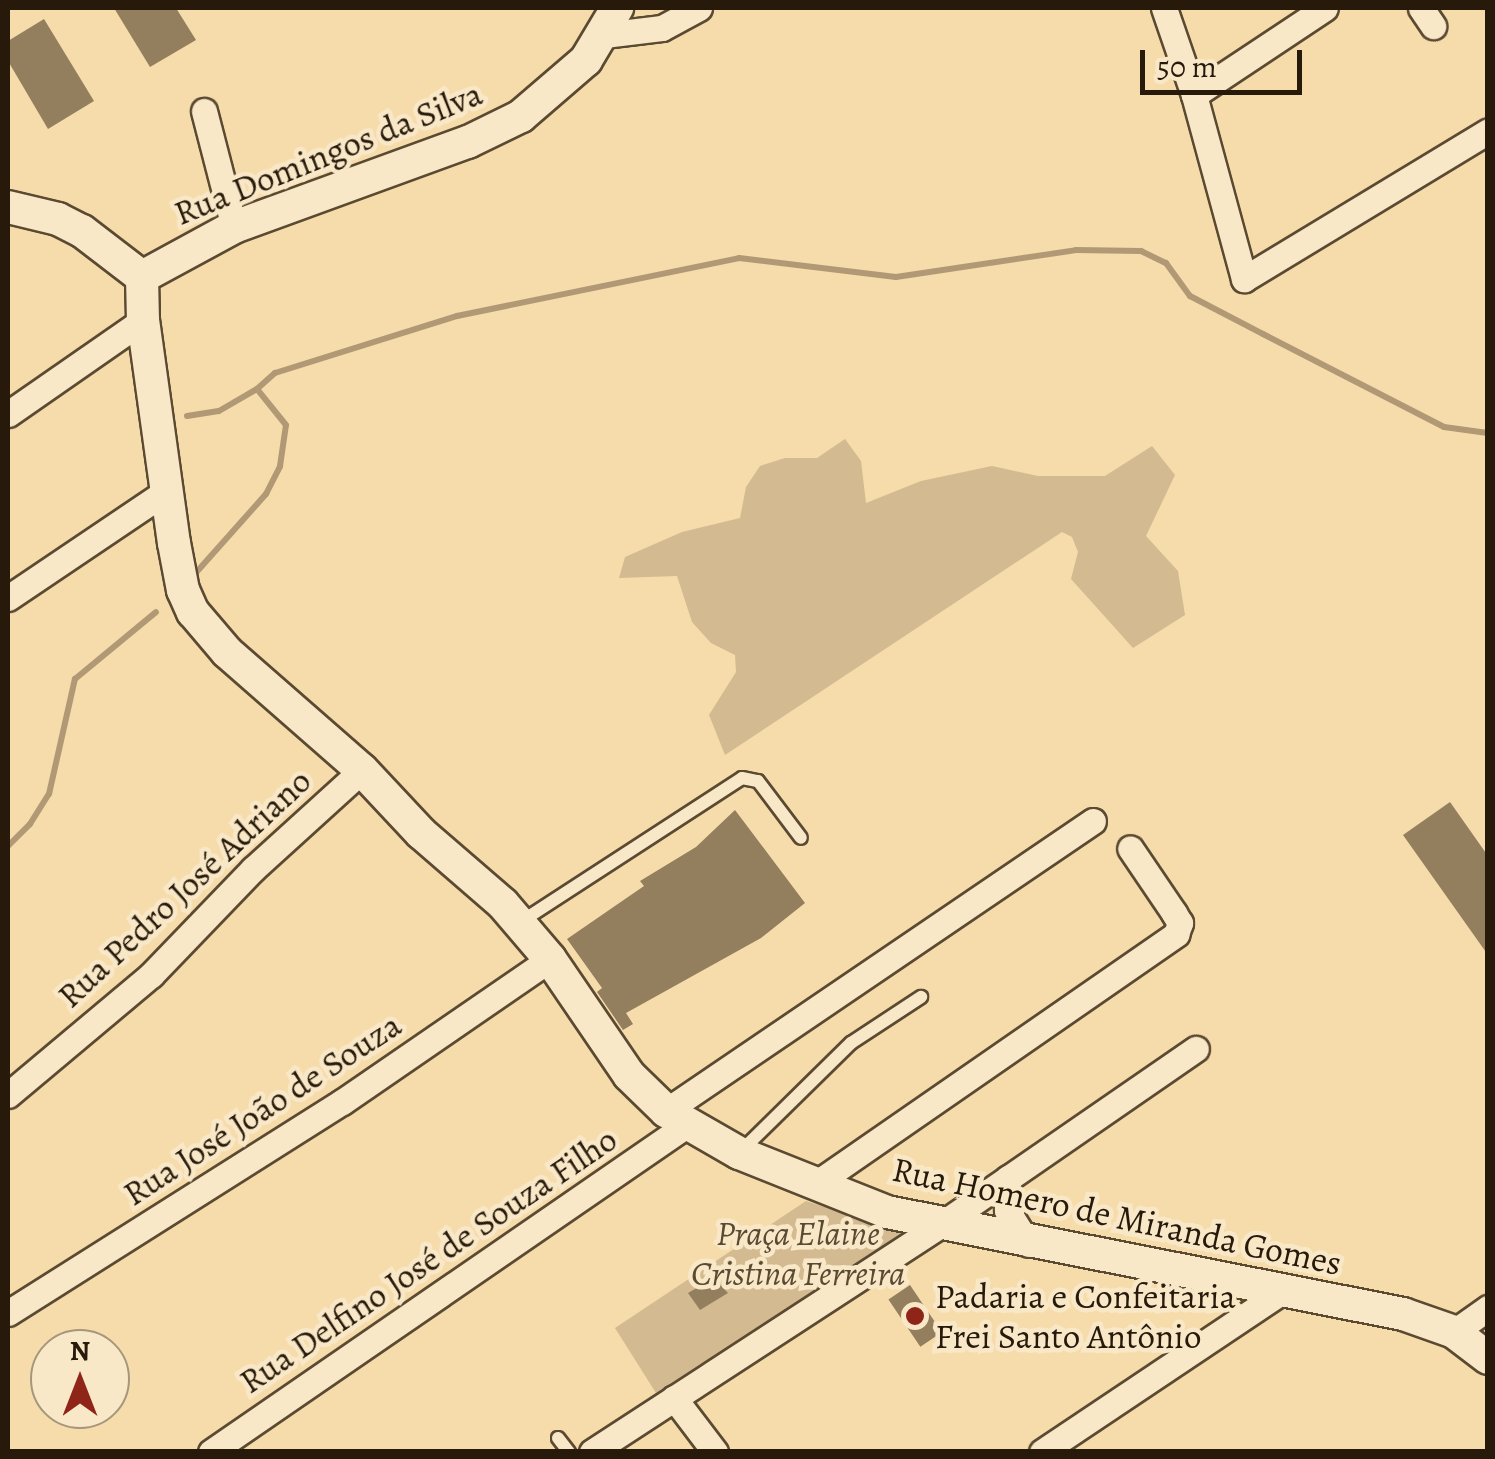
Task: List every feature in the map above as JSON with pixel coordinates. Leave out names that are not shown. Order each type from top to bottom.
[{"type":"street","points":[[610,21],[662,28],[700,8]]},
{"type":"street","points":[[1164,8],[1194,95],[1244,279],[1488,131]]},
{"type":"street","points":[[1194,95],[1326,8]]},
{"type":"street","name":"Rua Domingos da Silva","points":[[142,277],[234,227],[496,130],[565,81],[610,21]]},
{"type":"street","points":[[204,112],[234,227]]},
{"type":"street","points":[[8,207],[58,219],[82,231],[142,277]]},
{"type":"street","name":"Rua Homero de Miranda Gomes","points":[[142,277],[143,320],[178,566],[193,612],[226,652],[362,770],[421,833],[520,922],[550,959],[610,1051],[646,1094],[676,1118],[739,1153],[814,1185],[938,1226],[1402,1314],[1454,1332],[1488,1358]]},
{"type":"street","points":[[8,414],[143,320]]},
{"type":"street","points":[[8,598],[168,490]]},
{"type":"street","name":"Rua Pedro José Adriano","points":[[8,1095],[151,975],[263,860],[362,770]]},
{"type":"street","name":"Rua Delfino José de Souza Filho","points":[[211,1452],[1093,821]]},
{"type":"street","points":[[814,1185],[1176,934],[1180,924],[1130,848]]},
{"type":"street","name":"Rua José João de Souza","points":[[8,1312],[342,1102],[550,959]]},
{"type":"street","points":[[592,1452],[938,1226],[1196,1048]]},
{"type":"street","points":[[1008,1178],[1007,1210],[1028,1244]]},
{"type":"street","points":[[1042,1452],[1281,1292]]},
{"type":"street","points":[[1454,1332],[1488,1308]]},
{"type":"street","points":[[674,1398],[715,1452]]},
{"type":"lane","points":[[520,922],[742,778],[758,781],[801,838]]},
{"type":"lane","points":[[739,1153],[851,1043],[921,997]]},
{"type":"lane","points":[[558,1438],[569,1452]]},
{"type":"green space","points":[[845,439],[861,461],[866,503],[921,481],[992,466],[1038,476],[1105,476],[1152,446],[1175,475],[1146,536],[1178,571],[1185,615],[1133,648],[1071,579],[1078,552],[1072,537],[1062,532],[725,755],[709,715],[736,672],[735,655],[711,643],[692,622],[677,576],[619,578],[625,557],[682,532],[740,518],[746,487],[760,466],[785,458],[817,458]]},
{"type":"green space","name":"Praça Elaine Cristina Ferreira","points":[[806,1201],[903,1232],[656,1393],[615,1328]]},
{"type":"building","points":[[114,8],[176,8],[196,40],[150,67]]},
{"type":"building","points":[[44,19],[94,101],[48,129],[8,61],[8,41]]},
{"type":"building","points":[[1450,802],[1488,856],[1488,955],[1403,835]]},
{"type":"building","points":[[735,810],[805,903],[761,938],[626,1013],[633,1024],[623,1030],[597,992],[602,988],[567,939],[644,886],[640,881],[696,847]]},
{"type":"building","points":[[714,1278],[728,1293],[700,1310],[688,1293]]},
{"type":"building","name":"Padaria e Confeitaria Frei Santo Antônio","points":[[910,1285],[942,1332],[920,1347],[888,1300]]},
{"type":"waterway","points":[[187,416],[219,411],[257,389],[275,373],[457,316],[739,258],[896,277],[1076,250],[1141,251],[1166,263],[1190,296],[1444,427],[1488,433]]},
{"type":"waterway","points":[[193,576],[266,494],[280,466],[286,425],[257,389]]},
{"type":"waterway","points":[[8,846],[30,824],[49,794],[75,679],[156,612]]},
{"type":"place","name":"Padaria e Confeitaria Frei Santo Antônio","points":[[915,1316]]}]
